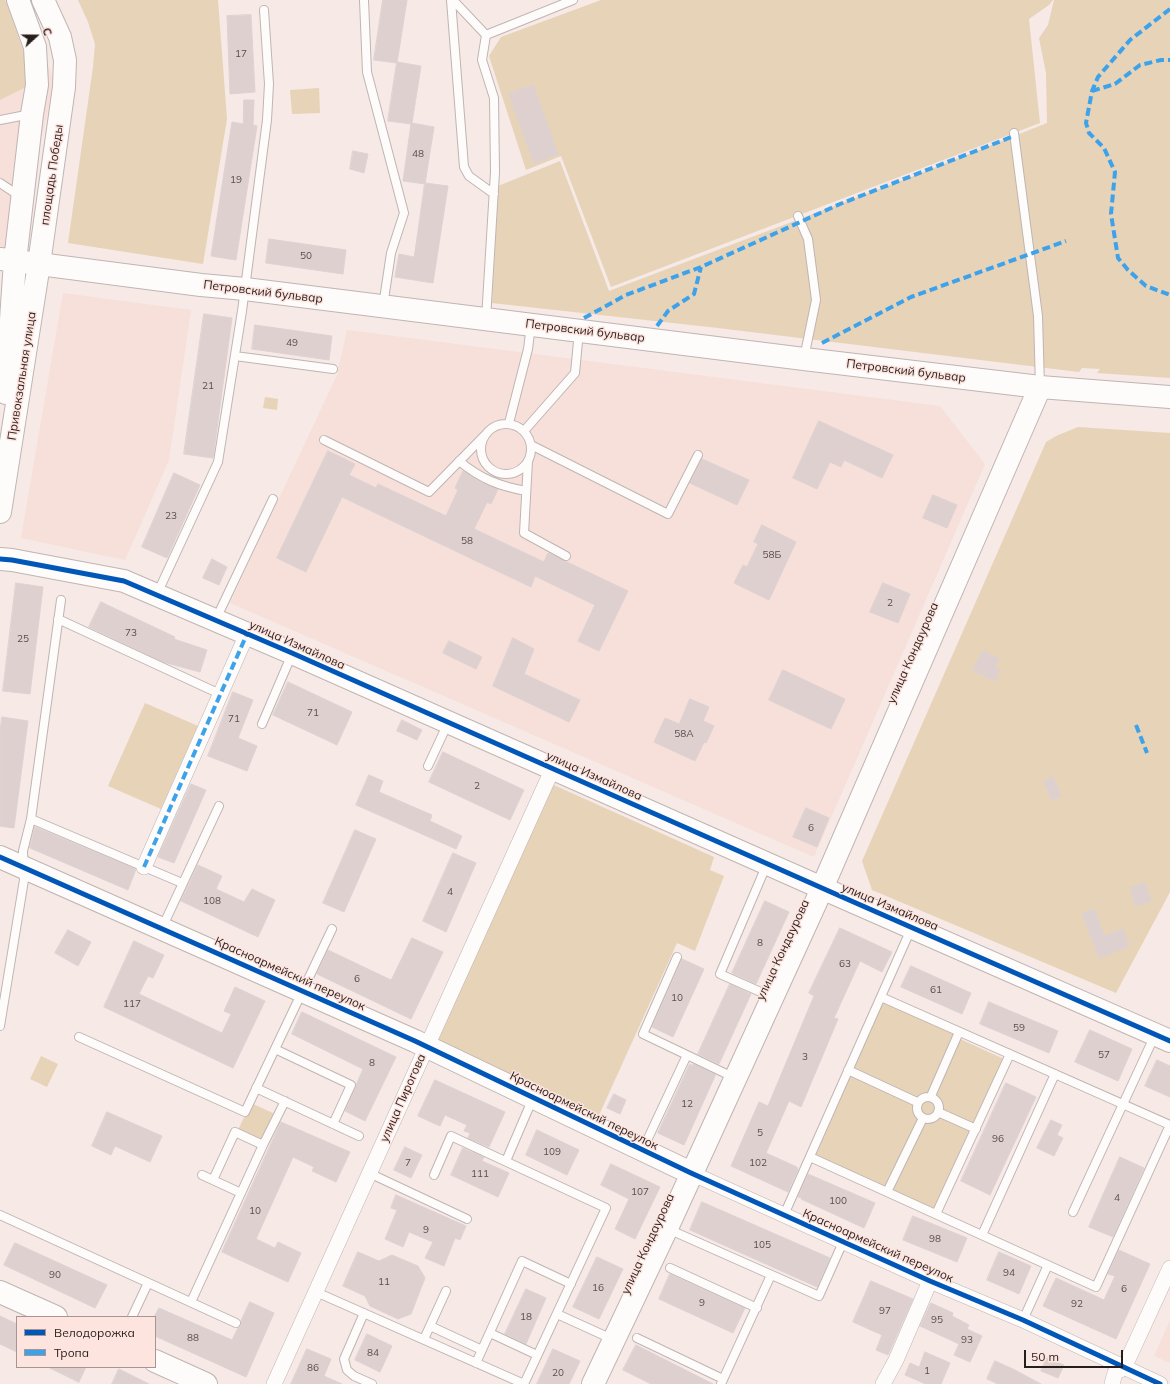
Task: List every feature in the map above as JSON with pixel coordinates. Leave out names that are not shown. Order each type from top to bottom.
[{"type":"street","points":[[8,260],[22,197],[37,85],[35,46],[18,0]]},
{"type":"street","name":"площадь Победы","points":[[39,264],[64,86],[65,60],[60,37],[43,0]]},
{"type":"street","points":[[37,85],[55,82],[64,86]]},
{"type":"street","name":"Петровский бульвар","points":[[8,260],[1040,388],[1170,397]]},
{"type":"street","name":"Привокзальная улица","points":[[0,488],[9,312],[8,260]]},
{"type":"street","name":"Привокзальная улица","points":[[0,512],[39,264]]},
{"type":"street","name":"улица Кондаурова","points":[[593,1384],[667,1228],[822,888],[1040,388]]},
{"type":"street","name":"улица Измайлова","points":[[0,559],[124,581],[292,653],[767,864],[1163,1037]]},
{"type":"street","points":[[144,867],[247,634]]},
{"type":"street","name":"улица Пирогова","points":[[274,1384],[553,768]]},
{"type":"street","name":"Красноармейский переулок","points":[[0,857],[427,1046],[691,1173],[930,1281],[1023,1320],[1160,1384]]},
{"type":"street","points":[[1112,1384],[1115,1373],[1124,1368],[1170,1270]]},
{"type":"street","points":[[883,1384],[896,1360],[930,1281]]},
{"type":"street","points":[[0,1292],[54,1316]]},
{"type":"street","points":[[156,1361],[206,1384]]},
{"type":"lane","points":[[364,0],[366,72],[404,213],[391,253],[383,306]]},
{"type":"lane","points":[[452,0],[486,35]]},
{"type":"lane","points":[[452,0],[464,167],[469,176],[494,194]]},
{"type":"lane","points":[[486,35],[573,0]]},
{"type":"lane","points":[[156,595],[218,462],[245,289],[267,120],[269,84],[264,10]]},
{"type":"lane","points":[[486,35],[482,60],[494,98],[495,172],[486,319]]},
{"type":"lane","points":[[0,120],[32,114]]},
{"type":"lane","points":[[1014,133],[1038,316],[1040,388]]},
{"type":"lane","points":[[0,183],[22,197]]},
{"type":"lane","points":[[798,216],[808,239],[816,300],[804,359]]},
{"type":"lane","points":[[509,423],[528,349],[531,325]]},
{"type":"lane","points":[[524,431],[575,374],[579,331]]},
{"type":"lane","points":[[235,356],[332,369]]},
{"type":"lane","points":[[324,440],[429,492],[493,427],[509,423],[517,426],[524,431],[529,438],[531,446],[531,454],[528,462],[524,533],[566,556]]},
{"type":"lane","points":[[487,433],[481,448],[482,456],[486,464],[492,469],[499,473],[508,474],[523,468],[528,462]]},
{"type":"lane","points":[[531,446],[668,514],[698,454]]},
{"type":"lane","points":[[459,461],[470,470],[492,482],[504,487],[526,491]]},
{"type":"lane","points":[[215,620],[273,499]]},
{"type":"lane","points":[[0,1026],[24,880],[25,867],[23,851],[31,819],[61,600]]},
{"type":"lane","points":[[58,619],[220,694]]},
{"type":"lane","points":[[262,724],[292,653]]},
{"type":"lane","points":[[428,766],[448,722]]},
{"type":"lane","points":[[162,928],[219,806]]},
{"type":"lane","points":[[31,819],[182,883]]},
{"type":"lane","points":[[767,864],[720,974],[772,998]]},
{"type":"lane","points":[[784,1215],[912,927]]},
{"type":"lane","points":[[79,1037],[245,1112],[304,991],[332,929]]},
{"type":"lane","points":[[677,957],[643,1034],[735,1078]]},
{"type":"lane","points":[[810,1157],[1096,1287],[1170,1125],[881,997]]},
{"type":"lane","points":[[931,1096],[959,1032]]},
{"type":"lane","points":[[1073,1212],[1123,1104],[1163,1037]]},
{"type":"lane","points":[[275,1049],[351,1085],[333,1124]]},
{"type":"lane","points":[[936,1214],[1010,1054]]},
{"type":"lane","points":[[643,1150],[688,1055]]},
{"type":"lane","points":[[848,1070],[917,1102]]},
{"type":"lane","points":[[982,1235],[1055,1074]]},
{"type":"lane","points":[[256,1088],[359,1136]]},
{"type":"lane","points":[[931,1096],[937,1101],[939,1108],[938,1112],[930,1119],[923,1118],[917,1113],[917,1102],[923,1097],[931,1096]]},
{"type":"lane","points":[[506,1161],[534,1098]]},
{"type":"lane","points":[[191,1302],[263,1145],[285,1101]]},
{"type":"lane","points":[[938,1112],[976,1129]]},
{"type":"lane","points":[[887,1192],[923,1118]]},
{"type":"lane","points":[[213,1180],[236,1132],[263,1145]]},
{"type":"lane","points":[[316,1292],[524,1384],[606,1208],[451,1136],[434,1175]]},
{"type":"lane","points":[[369,1173],[467,1219]]},
{"type":"lane","points":[[202,1175],[241,1193]]},
{"type":"lane","points":[[0,1215],[236,1323]]},
{"type":"lane","points":[[667,1228],[819,1296],[843,1242]]},
{"type":"lane","points":[[476,1363],[522,1261],[571,1284]]},
{"type":"lane","points":[[1023,1320],[1048,1265]]},
{"type":"lane","points":[[670,1268],[756,1308]]},
{"type":"lane","points":[[637,1338],[722,1382],[771,1275]]},
{"type":"lane","points":[[132,1316],[148,1283]]},
{"type":"lane","points":[[424,1340],[446,1291]]},
{"type":"lane","points":[[364,1313],[344,1359],[347,1370],[354,1376],[372,1384]]},
{"type":"lane","points":[[557,1314],[614,1340]]},
{"type":"lane","points":[[430,1326],[482,1350]]},
{"type":"lane","points":[[490,1333],[537,1355]]},
{"type":"shaded area","points":[[0,0],[21,0],[55,82],[12,261],[0,259]]},
{"type":"shaded area","points":[[0,0],[5,0],[8,7],[34,83],[0,100]]},
{"type":"shaded area","points":[[78,0],[218,0],[227,119],[203,264],[68,243],[95,44],[88,22]]},
{"type":"shaded area","points":[[601,0],[1053,0],[1049,5],[1029,19],[1040,123],[611,287],[561,156],[526,170],[489,56],[501,37]]},
{"type":"shaded area","points":[[1054,0],[1170,0],[1170,378],[1097,373],[1100,369],[1082,368],[1079,372],[718,328],[492,303],[498,186],[560,161],[609,291],[916,175],[1047,123],[1046,73],[1039,38],[1048,25]]},
{"type":"shaded area","points":[[319,88],[320,113],[292,114],[290,90]]},
{"type":"shaded area","points":[[63,293],[191,310],[169,460],[125,560],[21,538]]},
{"type":"shaded area","points":[[347,330],[940,406],[985,464],[814,857],[230,603],[337,375]]},
{"type":"shaded area","points":[[265,397],[278,399],[277,410],[263,408]]},
{"type":"shaded area","points":[[1078,427],[1170,433],[1170,892],[1116,993],[872,890],[862,861],[1046,442]]},
{"type":"shaded area","points":[[145,703],[198,726],[161,809],[108,786]]},
{"type":"shaded area","points":[[547,782],[714,857],[710,870],[724,876],[695,951],[677,943],[595,1124],[428,1046]]},
{"type":"shaded area","points":[[883,1002],[955,1035],[929,1094],[922,1095],[917,1099],[853,1069]]},
{"type":"shaded area","points":[[960,1039],[1004,1059],[974,1125],[941,1110],[941,1105],[934,1095]]},
{"type":"shaded area","points":[[41,1056],[58,1064],[47,1087],[30,1079]]},
{"type":"shaded area","points":[[851,1075],[913,1103],[914,1112],[919,1118],[885,1187],[816,1155]]},
{"type":"shaded area","points":[[925,1100],[931,1100],[936,1105],[934,1114],[931,1116],[925,1116],[920,1111],[920,1105]]},
{"type":"shaded area","points":[[251,1103],[275,1114],[262,1141],[238,1130]]},
{"type":"shaded area","points":[[939,1115],[971,1130],[935,1211],[891,1191],[925,1121],[933,1120]]},
{"type":"shaded area","points":[[1170,1320],[1170,1363],[1154,1356]]},
{"type":"building","points":[[383,0],[407,0],[397,63],[374,60]]},
{"type":"building","points":[[251,15],[255,92],[230,94],[227,16]]},
{"type":"building","points":[[397,62],[421,66],[412,123],[434,127],[425,184],[403,181],[411,124],[388,121]]},
{"type":"building","points":[[533,85],[558,154],[534,163],[509,94]]},
{"type":"building","points":[[244,100],[254,100],[253,125],[257,126],[236,260],[211,256],[232,122],[243,124]]},
{"type":"building","points":[[353,151],[368,154],[364,173],[350,169]]},
{"type":"building","points":[[425,183],[448,186],[433,283],[395,277],[399,254],[414,257]]},
{"type":"building","points":[[269,239],[346,250],[343,274],[266,263]]},
{"type":"building","points":[[204,314],[232,318],[213,458],[184,454]]},
{"type":"building","points":[[255,325],[332,336],[329,360],[252,349]]},
{"type":"building","points":[[819,421],[893,455],[882,478],[844,460],[841,467],[830,462],[817,489],[793,478]]},
{"type":"building","points":[[328,451],[355,464],[349,475],[376,488],[378,484],[446,516],[458,490],[455,488],[463,471],[480,482],[498,489],[491,504],[487,502],[474,529],[544,562],[548,553],[628,591],[599,651],[578,641],[595,605],[535,576],[531,587],[342,497],[306,572],[277,558]]},
{"type":"building","points":[[702,459],[749,480],[737,505],[690,483]]},
{"type":"building","points":[[174,473],[200,485],[167,558],[142,547]]},
{"type":"building","points":[[933,495],[957,505],[947,528],[923,518]]},
{"type":"building","points":[[762,525],[796,542],[769,600],[734,583],[743,565],[747,567],[758,544],[754,542]]},
{"type":"building","points":[[212,559],[227,567],[219,585],[203,578]]},
{"type":"building","points":[[16,583],[43,587],[30,694],[3,691]]},
{"type":"building","points":[[883,583],[910,594],[898,623],[870,612]]},
{"type":"building","points":[[101,602],[175,637],[174,639],[207,650],[200,672],[163,662],[89,627]]},
{"type":"building","points":[[513,638],[534,649],[524,674],[580,700],[569,722],[493,686]]},
{"type":"building","points":[[449,641],[482,657],[476,669],[443,653]]},
{"type":"building","points":[[983,651],[999,659],[995,667],[1000,670],[995,681],[973,671]]},
{"type":"building","points":[[783,670],[845,699],[831,729],[769,700]]},
{"type":"building","points":[[288,682],[352,712],[337,745],[273,715]]},
{"type":"building","points":[[233,692],[253,700],[238,738],[257,746],[247,771],[208,756]]},
{"type":"building","points":[[690,699],[709,707],[703,721],[714,726],[695,761],[654,742],[665,718],[679,724]]},
{"type":"building","points":[[2,717],[28,721],[14,828],[0,826],[0,733]]},
{"type":"building","points":[[402,720],[422,730],[417,740],[397,731]]},
{"type":"building","points":[[443,752],[524,790],[510,820],[429,782]]},
{"type":"building","points":[[369,775],[383,781],[379,792],[432,815],[430,821],[462,836],[456,849],[356,805]]},
{"type":"building","points":[[1053,777],[1061,796],[1051,800],[1044,781]]},
{"type":"building","points":[[191,784],[206,790],[174,863],[158,857]]},
{"type":"building","points":[[806,808],[829,818],[817,847],[793,837]]},
{"type":"building","points":[[35,827],[136,869],[128,890],[30,848]]},
{"type":"building","points":[[355,830],[376,839],[344,912],[323,903]]},
{"type":"building","points":[[453,853],[476,863],[446,932],[423,921]]},
{"type":"building","points":[[198,865],[222,876],[216,889],[244,902],[252,889],[275,900],[258,937],[181,901]]},
{"type":"building","points":[[1145,883],[1151,901],[1136,906],[1130,888]]},
{"type":"building","points":[[765,901],[789,912],[756,984],[732,973]]},
{"type":"building","points":[[1095,909],[1104,936],[1123,929],[1129,946],[1099,958],[1082,914]]},
{"type":"building","points":[[840,928],[892,952],[882,972],[860,961],[834,1018],[838,1019],[801,1107],[789,1101],[766,1153],[797,1167],[798,1169],[788,1192],[731,1166],[759,1102],[768,1106],[814,996],[809,993]]},
{"type":"building","points":[[68,930],[91,942],[78,966],[55,953]]},
{"type":"building","points":[[412,938],[443,952],[411,1019],[317,974],[328,950],[391,980]]},
{"type":"building","points":[[134,941],[164,955],[153,978],[148,976],[139,994],[222,1033],[231,1014],[224,1011],[235,987],[265,1001],[233,1068],[104,1007]]},
{"type":"building","points":[[682,959],[704,969],[673,1037],[652,1027]]},
{"type":"building","points":[[911,966],[971,993],[962,1014],[901,987]]},
{"type":"building","points":[[730,984],[751,994],[719,1064],[698,1054]]},
{"type":"building","points":[[989,1002],[1058,1031],[1049,1053],[980,1024]]},
{"type":"building","points":[[302,1012],[396,1057],[365,1121],[345,1111],[363,1069],[292,1034]]},
{"type":"building","points":[[1090,1030],[1132,1049],[1118,1081],[1075,1062]]},
{"type":"building","points":[[1157,1060],[1170,1066],[1170,1097],[1145,1086]]},
{"type":"building","points":[[690,1064],[715,1074],[715,1076],[684,1145],[658,1133]]},
{"type":"building","points":[[435,1080],[505,1112],[489,1147],[468,1138],[470,1133],[464,1131],[467,1125],[445,1115],[440,1126],[418,1116]]},
{"type":"building","points":[[1006,1083],[1036,1097],[990,1195],[961,1181]]},
{"type":"building","points":[[614,1094],[626,1100],[620,1114],[607,1108]]},
{"type":"building","points":[[107,1112],[162,1136],[150,1162],[115,1146],[111,1155],[92,1146]]},
{"type":"building","points":[[1051,1120],[1062,1125],[1057,1135],[1063,1138],[1054,1156],[1037,1148]]},
{"type":"building","points":[[281,1122],[350,1152],[336,1182],[312,1171],[314,1167],[293,1157],[256,1239],[275,1248],[278,1242],[301,1253],[288,1282],[222,1252]]},
{"type":"building","points":[[537,1130],[579,1150],[567,1175],[526,1155]]},
{"type":"building","points":[[405,1147],[422,1155],[411,1178],[394,1170]]},
{"type":"building","points":[[463,1148],[484,1157],[482,1161],[509,1173],[498,1197],[451,1175]]},
{"type":"building","points":[[1120,1157],[1144,1168],[1113,1237],[1089,1227]]},
{"type":"building","points":[[611,1164],[660,1187],[635,1239],[615,1229],[629,1199],[601,1185]]},
{"type":"building","points":[[808,1174],[875,1203],[864,1228],[798,1197]]},
{"type":"building","points":[[396,1195],[466,1226],[460,1240],[455,1238],[444,1266],[425,1258],[433,1242],[409,1232],[403,1247],[385,1239],[397,1210],[391,1208]]},
{"type":"building","points":[[702,1202],[830,1258],[817,1287],[690,1230]]},
{"type":"building","points":[[913,1216],[967,1238],[957,1262],[903,1240]]},
{"type":"building","points":[[15,1243],[107,1285],[95,1308],[4,1265]]},
{"type":"building","points":[[1119,1250],[1150,1264],[1116,1339],[1043,1306],[1056,1278],[1104,1300],[1115,1276],[1108,1274]]},
{"type":"building","points":[[358,1252],[379,1261],[392,1255],[418,1266],[425,1278],[411,1314],[398,1319],[370,1306],[365,1296],[343,1286]]},
{"type":"building","points":[[999,1252],[1031,1266],[1019,1294],[987,1280]]},
{"type":"building","points":[[597,1257],[623,1269],[599,1319],[573,1307]]},
{"type":"building","points":[[670,1274],[745,1308],[733,1333],[659,1299]]},
{"type":"building","points":[[871,1281],[913,1299],[888,1355],[876,1350],[882,1335],[853,1322]]},
{"type":"building","points":[[526,1289],[546,1298],[526,1344],[505,1334]]},
{"type":"building","points":[[250,1302],[274,1313],[246,1377],[156,1336],[155,1315],[159,1308],[232,1340],[238,1328],[241,1326],[241,1321]]},
{"type":"building","points":[[931,1303],[953,1313],[952,1316],[969,1325],[967,1329],[982,1336],[970,1362],[954,1355],[959,1344],[920,1326]]},
{"type":"building","points":[[0,1316],[16,1324],[16,1352],[0,1344]]},
{"type":"building","points":[[367,1334],[392,1346],[380,1372],[355,1360]]},
{"type":"building","points":[[636,1345],[713,1384],[651,1384],[623,1370]]},
{"type":"building","points":[[307,1349],[331,1359],[324,1376],[342,1384],[291,1384]]},
{"type":"building","points":[[553,1349],[580,1361],[569,1384],[537,1384]]},
{"type":"building","points":[[925,1352],[950,1363],[941,1384],[926,1384],[905,1375],[910,1363],[919,1367]]},
{"type":"building","points":[[1047,1358],[1064,1365],[1058,1378],[1041,1371]]},
{"type":"building","points":[[995,1361],[1041,1384],[998,1384],[987,1379]]},
{"type":"building","points":[[50,1368],[86,1368],[79,1382]]},
{"type":"building","points":[[119,1369],[149,1384],[112,1384]]},
{"type":"marked path","points":[[1170,9],[1130,40],[1098,77],[1092,91],[1086,123],[1089,133],[1104,148],[1115,172],[1111,214],[1118,258],[1128,270],[1146,286],[1170,295]]},
{"type":"marked path","points":[[1092,91],[1115,84],[1140,65],[1161,60],[1170,60]]},
{"type":"marked path","points":[[584,318],[626,295],[701,267],[840,204],[1014,136]]},
{"type":"marked path","points":[[822,343],[911,297],[1066,241]]},
{"type":"marked path","points":[[657,326],[668,311],[694,294],[701,267]]},
{"type":"marked path","points":[[144,867],[247,634]]},
{"type":"marked path","points":[[1136,725],[1147,753]]},
{"type":"cycle path","points":[[0,559],[124,581],[292,653],[1170,1041]]},
{"type":"cycle path","points":[[0,857],[415,1041],[691,1173],[930,1281],[1023,1320],[1160,1384]]}]
